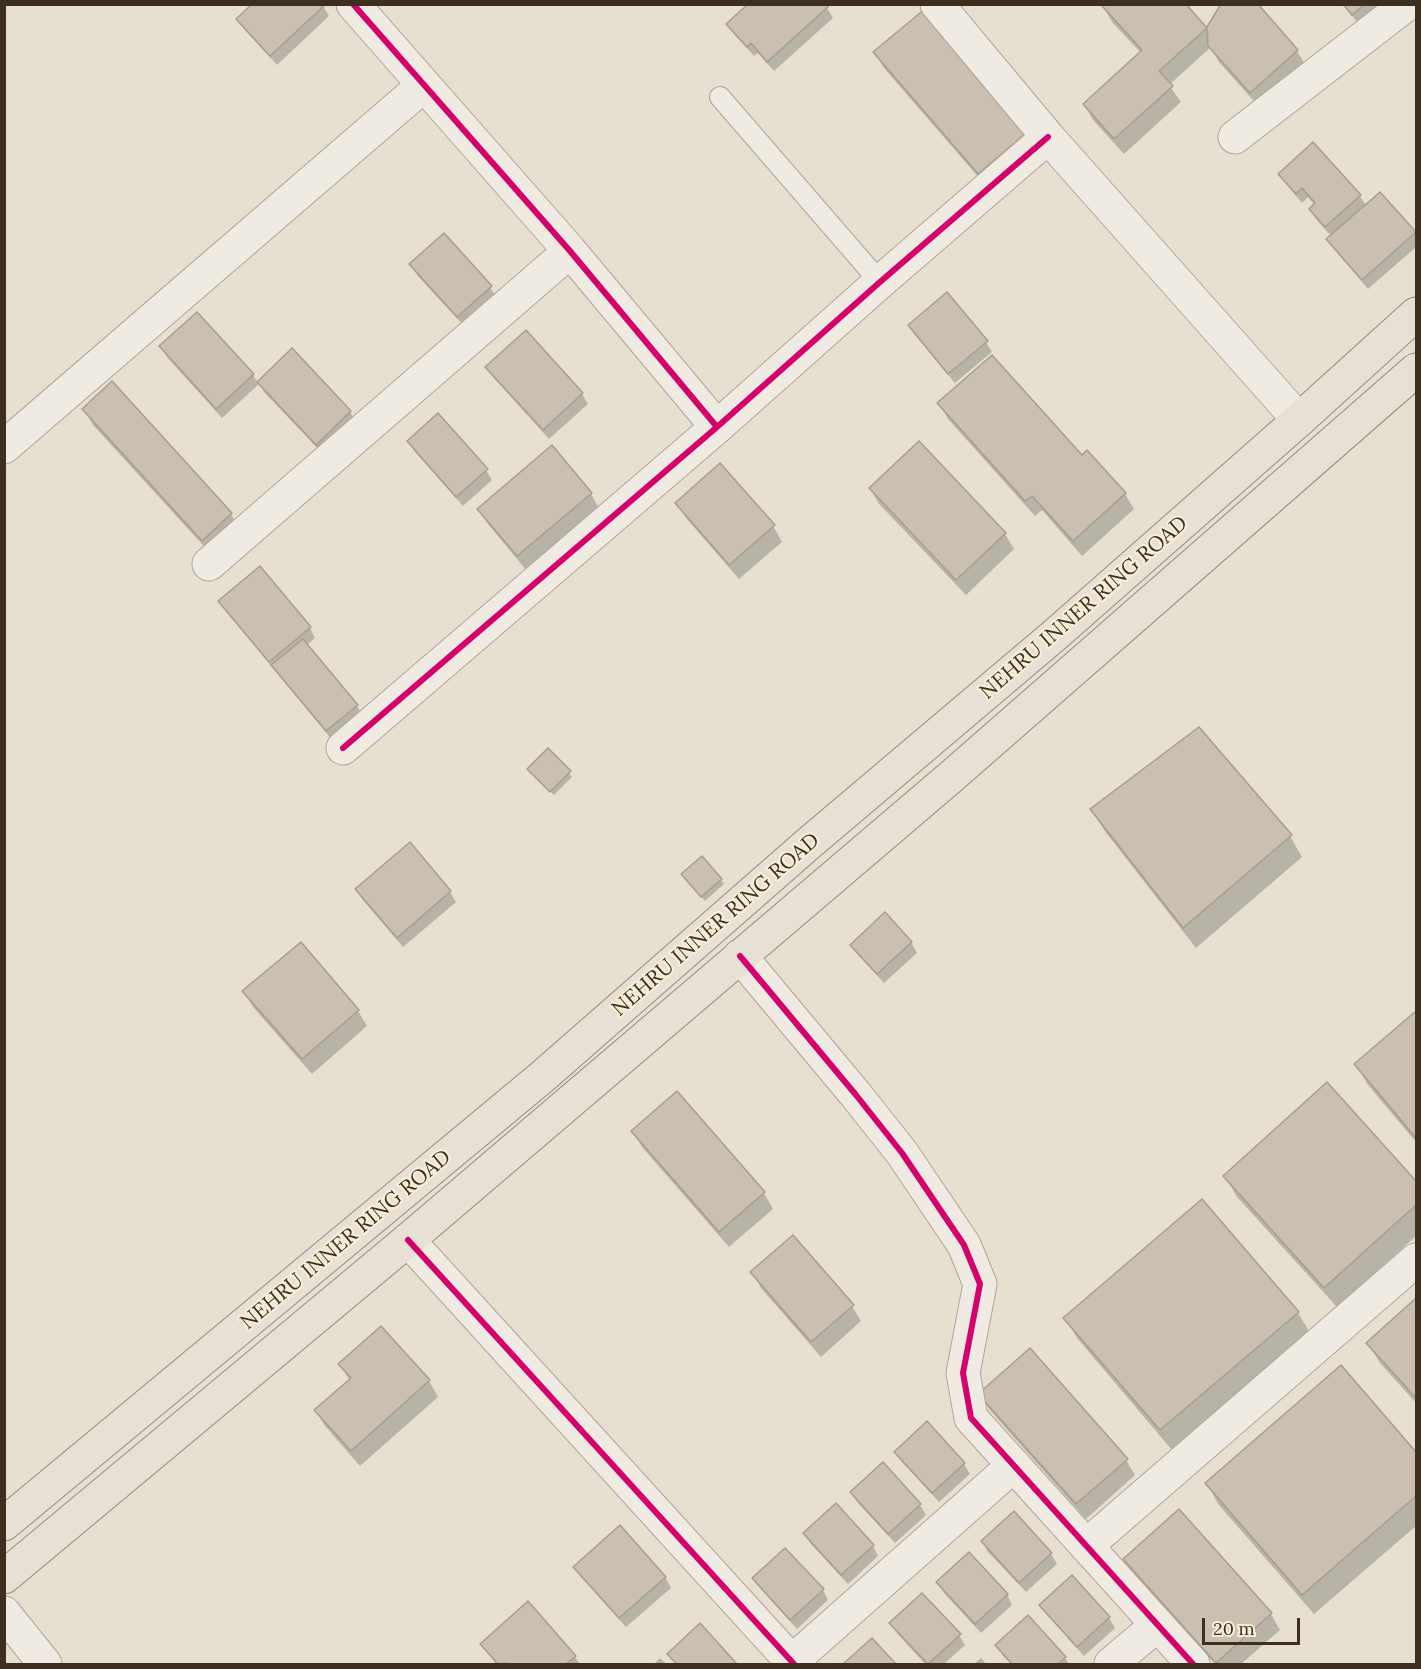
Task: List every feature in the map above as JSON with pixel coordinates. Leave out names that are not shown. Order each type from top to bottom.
[{"type":"main road","name":"NEHRU INNER RING ROAD","points":[[4,1524],[543,1077],[808,844],[1056,634],[1416,314]]},
{"type":"main road","name":"NEHRU INNER RING ROAD","points":[[4,1577],[408,1240],[952,776],[1416,370]]},
{"type":"street","points":[[353,4],[570,251],[717,427]]},
{"type":"street","points":[[937,4],[1048,137],[1299,420]]},
{"type":"street","points":[[1235,137],[1407,4]]},
{"type":"street","points":[[4,447],[424,85]]},
{"type":"street","points":[[343,748],[717,427],[1048,137]]},
{"type":"street","points":[[209,564],[570,251]]},
{"type":"street","points":[[740,956],[902,1153],[964,1245],[980,1284],[963,1373],[971,1418],[1193,1665]]},
{"type":"street","points":[[408,1240],[792,1664],[1014,1465]]},
{"type":"street","points":[[1086,1546],[1416,1260]]},
{"type":"street","points":[[4,1614],[45,1665]]},
{"type":"street","points":[[1111,1665],[1157,1624]]},
{"type":"lane","points":[[720,97],[880,282]]},
{"type":"building","points":[[252,4],[325,5],[270,56],[236,19]]},
{"type":"building","points":[[748,4],[826,4],[828,7],[767,62],[751,43],[747,47],[726,24]]},
{"type":"building","points":[[1103,4],[1186,4],[1207,28],[1159,71],[1173,86],[1114,139],[1083,104],[1142,50],[1102,6]]},
{"type":"building","points":[[1221,4],[1258,4],[1298,50],[1250,93],[1208,46],[1207,27]]},
{"type":"building","points":[[1343,4],[1365,4],[1352,15]]},
{"type":"building","points":[[926,8],[1031,129],[978,174],[873,52]]},
{"type":"building","points":[[1313,142],[1361,195],[1325,227],[1309,209],[1315,203],[1302,188],[1296,194],[1278,174]]},
{"type":"building","points":[[1380,192],[1416,232],[1362,280],[1326,239]]},
{"type":"building","points":[[444,233],[492,286],[457,317],[409,264]]},
{"type":"building","points":[[947,292],[988,341],[948,374],[908,325]]},
{"type":"building","points":[[197,312],[254,374],[216,409],[159,346]]},
{"type":"building","points":[[526,330],[583,393],[543,430],[485,367]]},
{"type":"building","points":[[292,348],[351,411],[316,445],[257,382]]},
{"type":"building","points":[[992,355],[1082,455],[1087,450],[1126,493],[1073,541],[1032,496],[1025,501],[937,403]]},
{"type":"building","points":[[112,381],[232,513],[202,541],[82,409]]},
{"type":"building","points":[[438,413],[488,469],[456,497],[407,441]]},
{"type":"building","points":[[919,441],[1006,533],[956,580],[869,488]]},
{"type":"building","points":[[552,445],[592,493],[517,556],[477,509]]},
{"type":"building","points":[[720,463],[775,525],[729,565],[675,503]]},
{"type":"building","points":[[260,566],[311,627],[269,662],[218,601]]},
{"type":"building","points":[[303,639],[358,705],[326,731],[271,665]]},
{"type":"building","points":[[1199,727],[1292,835],[1183,928],[1090,809]]},
{"type":"building","points":[[548,748],[571,771],[550,792],[527,769]]},
{"type":"building","points":[[410,842],[451,891],[397,938],[355,889]]},
{"type":"building","points":[[702,856],[722,879],[701,897],[681,874]]},
{"type":"building","points":[[885,912],[912,942],[877,974],[850,945]]},
{"type":"building","points":[[301,942],[359,1010],[302,1059],[242,991]]},
{"type":"building","points":[[1416,1011],[1416,1138],[1354,1064]]},
{"type":"building","points":[[1327,1082],[1416,1181],[1416,1205],[1324,1288],[1223,1176]]},
{"type":"building","points":[[677,1091],[765,1192],[719,1232],[631,1131]]},
{"type":"building","points":[[1202,1199],[1299,1312],[1160,1430],[1063,1318]]},
{"type":"building","points":[[793,1235],[854,1305],[811,1342],[750,1272]]},
{"type":"building","points":[[1416,1298],[1416,1398],[1366,1343]]},
{"type":"building","points":[[381,1326],[430,1380],[351,1451],[314,1410],[351,1378],[338,1364]]},
{"type":"building","points":[[1030,1348],[1128,1459],[1076,1504],[978,1394]]},
{"type":"building","points":[[1341,1365],[1416,1452],[1416,1496],[1302,1595],[1205,1483]]},
{"type":"building","points":[[927,1421],[965,1463],[932,1493],[894,1452]]},
{"type":"building","points":[[883,1462],[921,1504],[888,1534],[850,1492]]},
{"type":"building","points":[[836,1503],[874,1545],[841,1575],[803,1533]]},
{"type":"building","points":[[1179,1509],[1272,1613],[1216,1663],[1123,1559]]},
{"type":"building","points":[[1014,1511],[1052,1553],[1019,1583],[981,1541]]},
{"type":"building","points":[[620,1525],[666,1577],[619,1618],[573,1567]]},
{"type":"building","points":[[785,1548],[824,1589],[790,1620],[752,1578]]},
{"type":"building","points":[[969,1552],[1008,1594],[975,1624],[936,1582]]},
{"type":"building","points":[[1072,1575],[1110,1617],[1077,1647],[1039,1605]]},
{"type":"building","points":[[922,1593],[961,1634],[928,1664],[889,1623]]},
{"type":"building","points":[[528,1601],[576,1656],[566,1664],[498,1664],[480,1644]]},
{"type":"building","points":[[1028,1615],[1066,1657],[1058,1664],[1012,1664],[995,1645]]},
{"type":"building","points":[[700,1623],[737,1664],[677,1664],[667,1654]]},
{"type":"building","points":[[872,1638],[896,1664],[843,1664]]},
{"type":"cycle path","points":[[353,4],[570,251],[717,427]]},
{"type":"cycle path","points":[[343,748],[717,427],[1048,137]]},
{"type":"cycle path","points":[[740,956],[902,1153],[964,1245],[980,1284],[963,1373],[971,1418],[1193,1664]]},
{"type":"cycle path","points":[[408,1240],[794,1664]]}]
